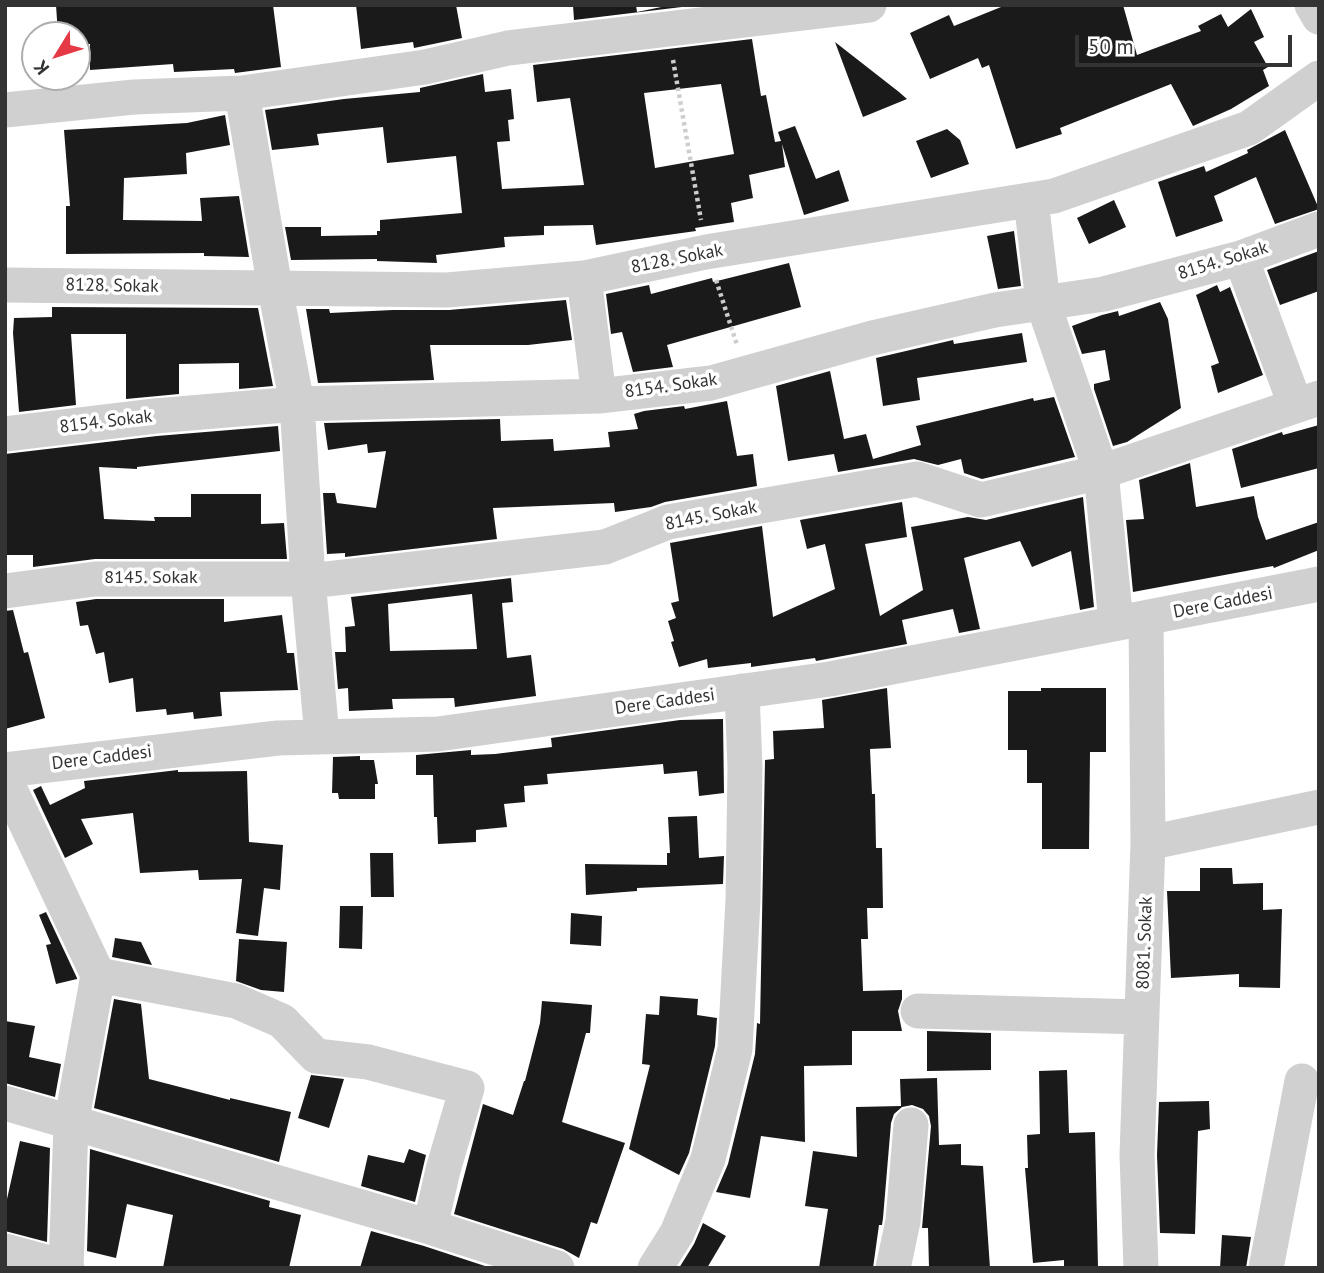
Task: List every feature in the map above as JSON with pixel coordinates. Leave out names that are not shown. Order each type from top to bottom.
[{"type":"street","points":[[5,110],[134,97],[243,93],[425,67],[508,48],[869,5]]},
{"type":"street","points":[[1312,5],[1319,17]]},
{"type":"street","name":"8128. Sokak","points":[[5,285],[447,290],[584,278],[706,252],[1054,196],[1249,128],[1319,78]]},
{"type":"street","points":[[243,93],[297,404],[308,579],[322,737]]},
{"type":"street","name":"8081. Sokak","points":[[1031,200],[1043,303],[1101,472],[1131,621],[1148,842],[1137,1154],[1140,1268]]},
{"type":"street","name":"8154. Sokak","points":[[5,435],[155,416],[297,404],[599,396],[711,383],[872,338],[995,310],[1104,294],[1241,258],[1319,229]]},
{"type":"street","points":[[1241,258],[1307,401]]},
{"type":"street","points":[[584,278],[599,396]]},
{"type":"street","name":"8145. Sokak","points":[[5,592],[95,579],[327,579],[605,547],[668,522],[917,480],[981,500],[1101,472],[1307,401]]},
{"type":"street","name":"Dere Caddesi","points":[[5,770],[278,738],[438,734],[830,679],[1319,584]]},
{"type":"street","points":[[655,1268],[677,1233],[708,1159],[735,1049],[743,900],[745,768],[742,691]]},
{"type":"street","points":[[5,779],[97,975],[71,1124],[67,1268],[5,1251]]},
{"type":"street","points":[[1148,842],[1319,807]]},
{"type":"street","points":[[97,975],[236,1000],[282,1021],[316,1056],[368,1062],[467,1088],[430,1227]]},
{"type":"street","points":[[918,1011],[1142,1017]]},
{"type":"street","points":[[1266,1268],[1302,1081]]},
{"type":"street","points":[[5,1103],[430,1227],[550,1267]]},
{"type":"street","points":[[893,1268],[903,1221],[911,1125]]},
{"type":"path","points":[[668,28],[706,252],[746,373]]},
{"type":"building","points":[[56,5],[273,5],[281,67],[235,73],[234,69],[174,72],[173,64],[91,70],[91,21],[57,21]]},
{"type":"building","points":[[356,5],[456,5],[462,38],[414,48],[413,42],[361,49]]},
{"type":"building","points":[[573,5],[636,5],[637,12],[671,5],[690,6],[574,20]]},
{"type":"building","points":[[1006,5],[1123,5],[1137,55],[1201,31],[1198,26],[1221,14],[1228,27],[1251,9],[1264,37],[1254,42],[1268,67],[1263,70],[1269,86],[1231,109],[1193,126],[1171,84],[1060,128],[1062,134],[1016,149],[989,65],[982,68],[978,58],[930,79],[910,33],[949,15],[954,26]]},
{"type":"building","points":[[752,39],[761,96],[766,95],[775,142],[781,141],[778,132],[795,126],[816,179],[839,170],[849,201],[804,215],[782,144],[785,167],[749,175],[753,198],[731,203],[734,222],[695,228],[696,231],[596,245],[593,225],[544,226],[544,235],[504,237],[505,247],[436,255],[437,263],[377,259],[291,260],[285,227],[321,227],[321,236],[377,235],[377,231],[380,231],[380,220],[462,213],[456,156],[387,163],[383,127],[317,134],[319,145],[272,150],[265,110],[420,92],[420,88],[483,74],[485,92],[511,89],[514,119],[508,120],[510,141],[497,142],[502,189],[584,185],[570,98],[537,102],[533,65]],"holes":[[[721,84],[734,154],[655,168],[644,93]]]},
{"type":"building","points":[[835,42],[899,92],[907,99],[863,117]]},
{"type":"building","points":[[225,115],[230,145],[186,153],[187,174],[124,178],[123,220],[202,221],[200,198],[239,196],[249,257],[204,256],[204,253],[66,254],[66,206],[70,206],[64,130],[187,123]]},
{"type":"building","points":[[947,129],[960,140],[969,164],[931,178],[916,141]]},
{"type":"building","points":[[1285,130],[1319,209],[1275,224],[1256,177],[1214,196],[1223,221],[1176,237],[1158,182],[1204,166],[1206,172],[1248,153],[1247,150]]},
{"type":"building","points":[[1114,200],[1126,227],[1089,244],[1077,218]]},
{"type":"building","points":[[1014,231],[1021,286],[998,289],[987,236]]},
{"type":"building","points":[[1319,251],[1319,291],[1280,305],[1267,270]]},
{"type":"building","points":[[789,263],[801,307],[667,345],[673,367],[633,372],[622,332],[611,334],[606,294],[649,285],[651,294],[712,278],[713,282]]},
{"type":"building","points":[[1217,285],[1220,292],[1230,287],[1263,375],[1218,393],[1211,366],[1219,363],[1196,295]]},
{"type":"building","points":[[566,300],[572,340],[528,345],[430,345],[434,380],[318,383],[306,309],[329,309],[330,313],[449,310]]},
{"type":"building","points":[[1160,302],[1168,319],[1181,408],[1127,442],[1113,446],[1094,389],[1094,384],[1110,380],[1105,350],[1082,354],[1072,326],[1118,311],[1119,316]]},
{"type":"building","points":[[52,307],[258,308],[273,386],[239,389],[239,363],[179,364],[179,394],[126,399],[126,334],[71,334],[76,405],[19,412],[14,318],[52,317]]},
{"type":"building","points":[[1022,333],[1027,362],[917,378],[920,400],[883,406],[876,358],[953,340],[954,344]]},
{"type":"building","points":[[830,371],[844,439],[866,434],[873,459],[921,445],[916,426],[1033,398],[1034,401],[1054,397],[1075,457],[982,479],[964,473],[961,459],[938,465],[914,459],[838,472],[834,454],[788,461],[776,386]]},
{"type":"building","points":[[727,401],[737,456],[753,454],[757,486],[615,512],[614,503],[493,508],[497,539],[345,557],[345,553],[327,554],[323,493],[335,493],[337,503],[376,508],[386,451],[368,453],[367,444],[328,450],[324,423],[500,419],[501,441],[553,439],[554,451],[610,447],[608,432],[638,429],[634,414],[644,411],[684,406],[685,409]]},
{"type":"building","points":[[1319,425],[1319,468],[1241,488],[1232,449],[1282,432],[1283,435]]},
{"type":"building","points":[[278,426],[280,451],[137,469],[99,467],[104,519],[155,521],[154,517],[191,517],[191,494],[261,494],[261,524],[284,523],[287,559],[95,559],[33,567],[33,555],[5,555],[5,454],[157,436]]},
{"type":"building","points":[[1190,463],[1196,507],[1254,496],[1266,540],[1319,522],[1319,550],[1274,568],[1273,566],[1133,592],[1126,520],[1144,519],[1139,480]]},
{"type":"building","points":[[1083,497],[1094,607],[1080,610],[1071,551],[1032,567],[1020,541],[964,558],[980,629],[959,633],[953,609],[902,620],[907,644],[816,661],[815,658],[751,667],[751,663],[708,668],[707,659],[679,667],[668,621],[676,618],[671,603],[679,601],[670,543],[762,526],[773,617],[835,589],[825,544],[807,549],[800,520],[902,502],[907,537],[865,544],[880,616],[923,590],[911,527],[968,517],[986,520]]},
{"type":"building","points":[[511,578],[513,602],[502,603],[507,658],[531,655],[536,696],[455,707],[454,698],[392,699],[393,709],[349,711],[348,688],[338,689],[335,652],[346,652],[345,627],[355,626],[351,597]],"holes":[[[472,594],[477,649],[390,651],[388,604]]]},
{"type":"building","points":[[96,599],[224,599],[224,622],[282,615],[287,653],[294,653],[298,690],[220,692],[222,716],[194,719],[193,712],[167,715],[166,709],[136,712],[133,678],[109,683],[104,652],[96,654],[88,625],[80,626],[76,602]]},
{"type":"building","points":[[13,610],[24,653],[28,652],[45,718],[5,729],[5,611]]},
{"type":"building","points":[[887,688],[891,748],[870,749],[872,794],[875,794],[876,848],[882,848],[883,908],[867,908],[868,939],[861,939],[863,991],[902,990],[898,1011],[902,1031],[852,1031],[852,1065],[804,1066],[805,1142],[761,1136],[750,1198],[716,1192],[728,1164],[755,1054],[757,1023],[760,1024],[765,760],[774,759],[773,731],[824,728],[822,700]]},
{"type":"building","points":[[1041,688],[1106,688],[1106,752],[1090,752],[1089,849],[1042,849],[1042,783],[1027,783],[1027,750],[1008,750],[1008,691],[1041,691]]},
{"type":"building","points":[[723,719],[724,793],[699,796],[697,771],[664,774],[663,764],[547,774],[548,784],[524,786],[525,802],[504,804],[507,827],[476,830],[476,842],[438,844],[433,775],[416,775],[416,755],[471,750],[471,755],[495,754],[552,747],[551,738],[680,720]]},
{"type":"building","points":[[360,756],[360,760],[374,760],[378,784],[375,784],[375,799],[339,799],[338,793],[332,793],[333,757]]},
{"type":"building","points":[[178,770],[247,771],[249,842],[283,845],[280,890],[264,888],[258,936],[236,933],[242,879],[199,880],[198,870],[140,873],[133,813],[81,819],[93,844],[65,858],[33,790],[41,786],[50,805],[85,788],[84,781]]},
{"type":"building","points":[[697,816],[699,858],[724,856],[723,884],[637,888],[637,891],[586,895],[585,864],[667,865],[667,853],[670,853],[668,817]]},
{"type":"building","points":[[370,853],[393,853],[394,897],[371,897]]},
{"type":"building","points":[[1200,868],[1232,868],[1233,884],[1263,883],[1263,910],[1282,909],[1280,988],[1239,987],[1239,974],[1171,978],[1167,891],[1200,891]]},
{"type":"building","points":[[340,906],[363,906],[362,949],[339,948]]},
{"type":"building","points":[[46,912],[77,979],[56,984],[46,945],[51,944],[39,915]]},
{"type":"building","points":[[571,913],[602,916],[601,946],[570,944]]},
{"type":"building","points":[[115,938],[141,942],[152,965],[112,957]]},
{"type":"building","points":[[239,939],[287,942],[284,992],[261,990],[236,981]]},
{"type":"building","points":[[660,996],[698,999],[697,1015],[717,1018],[715,1046],[689,1153],[679,1175],[629,1149],[650,1065],[642,1064],[646,1014],[659,1015]]},
{"type":"building","points":[[114,999],[141,1004],[149,1079],[230,1100],[291,1112],[279,1162],[94,1108]]},
{"type":"building","points":[[542,1001],[592,1005],[590,1033],[586,1033],[562,1122],[625,1143],[597,1224],[591,1222],[579,1258],[563,1249],[454,1214],[483,1104],[513,1115],[540,1023]]},
{"type":"building","points":[[5,1021],[35,1026],[29,1057],[61,1064],[55,1097],[5,1083]]},
{"type":"building","points":[[927,1031],[991,1033],[991,1070],[927,1071]]},
{"type":"building","points":[[1067,1070],[1069,1133],[1095,1132],[1098,1268],[1064,1268],[1064,1260],[1033,1263],[1025,1168],[1028,1168],[1027,1135],[1040,1134],[1039,1071]]},
{"type":"building","points":[[311,1075],[344,1079],[329,1128],[298,1118]]},
{"type":"building","points":[[937,1078],[939,1145],[961,1144],[961,1165],[983,1166],[990,1268],[929,1268],[928,1228],[922,1228],[931,1126],[929,1116],[923,1109],[912,1105],[902,1107],[894,1114],[891,1123],[883,1218],[882,1225],[879,1225],[873,1268],[819,1268],[828,1209],[805,1206],[813,1151],[857,1157],[856,1107],[901,1106],[900,1079]]},
{"type":"building","points":[[1209,1101],[1210,1129],[1198,1131],[1195,1234],[1160,1233],[1157,1155],[1159,1102]]},
{"type":"building","points":[[20,1141],[50,1148],[47,1242],[5,1231],[5,1208]]},
{"type":"building","points":[[90,1149],[270,1201],[269,1207],[301,1215],[289,1268],[163,1268],[173,1215],[127,1204],[116,1258],[87,1251]]},
{"type":"building","points":[[409,1149],[426,1155],[415,1202],[361,1186],[368,1155],[404,1163]]},
{"type":"building","points":[[703,1223],[726,1236],[707,1268],[679,1268],[694,1244]]},
{"type":"building","points":[[371,1231],[424,1246],[491,1268],[360,1268]]},
{"type":"building","points":[[1222,1235],[1251,1237],[1246,1268],[1220,1268]]}]
